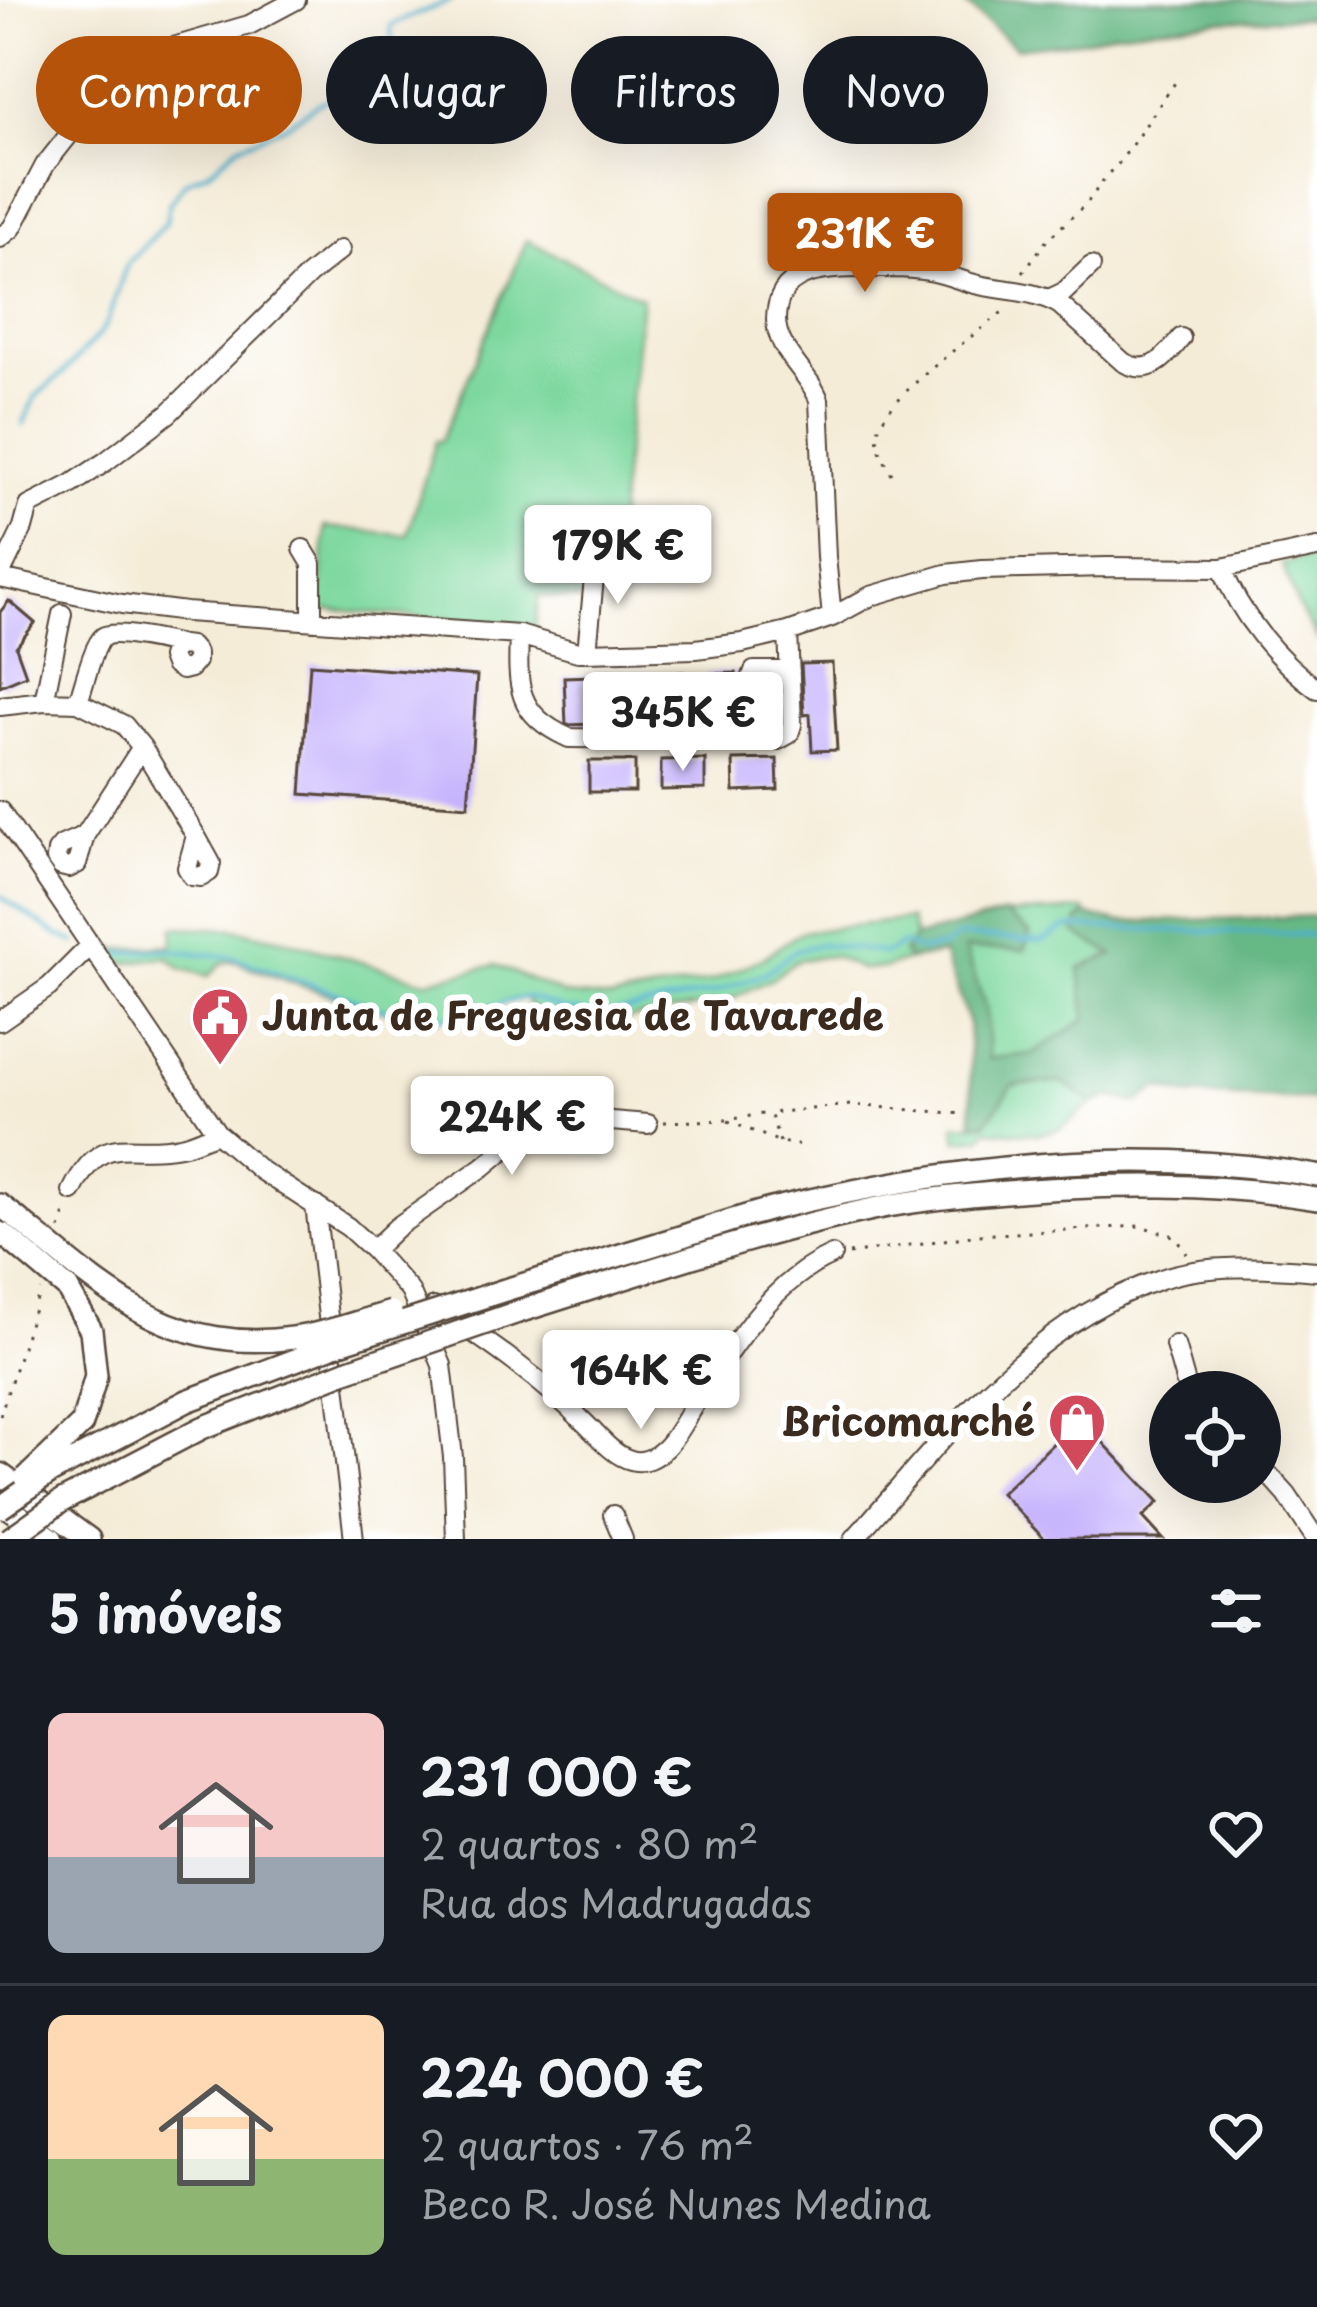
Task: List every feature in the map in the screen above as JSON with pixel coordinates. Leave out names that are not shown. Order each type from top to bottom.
[{"type":"main road","points":[[0,1504],[187,1401],[343,1342],[771,1209],[947,1174],[1037,1164],[1127,1160],[1317,1176]]},
{"type":"main road","points":[[9,1539],[62,1501],[202,1428],[518,1312],[778,1232],[888,1206],[1072,1187],[1186,1186],[1317,1199]]},
{"type":"main road","points":[[5,1222],[113,1297],[170,1328],[227,1340],[293,1338],[411,1307],[469,1302]]},
{"type":"main road","points":[[0,1504],[82,1424],[96,1376],[91,1330],[67,1288],[5,1222]]},
{"type":"main road","points":[[0,1474],[89,1539]]},
{"type":"main road","points":[[0,1504],[52,1539]]},
{"type":"street","points":[[0,238],[12,227],[45,165],[111,82],[128,68],[163,50],[249,25],[296,0]]},
{"type":"street","points":[[340,250],[169,413],[72,484],[29,506],[0,577],[122,604],[519,635],[587,652],[696,649],[788,632],[871,596],[946,574],[1222,568],[1317,548]]},
{"type":"street","points":[[1049,299],[1064,292],[1091,266]]},
{"type":"street","points":[[832,616],[819,400],[780,339],[776,321],[779,302],[799,277],[818,269],[908,267],[981,286],[1019,290],[1060,305],[1134,369],[1157,364],[1181,338]]},
{"type":"street","points":[[304,549],[312,564],[312,621]]},
{"type":"street","points":[[587,652],[596,557]]},
{"type":"street","points":[[1222,568],[1253,622],[1295,674],[1317,689]]},
{"type":"street","points":[[44,701],[62,614]]},
{"type":"street","points":[[519,635],[522,698],[533,716],[568,738],[778,740],[789,734],[792,725],[788,632]]},
{"type":"street","points":[[78,702],[103,637],[114,634],[182,645]]},
{"type":"street","points":[[753,740],[754,671],[790,670]]},
{"type":"street","points":[[610,680],[611,740]]},
{"type":"street","points":[[681,681],[685,740]]},
{"type":"street","points":[[0,706],[78,702],[124,725],[196,836]]},
{"type":"street","points":[[85,835],[142,747]]},
{"type":"street","points":[[0,811],[217,1133],[249,1162],[348,1227],[410,1292],[499,1348],[610,1448],[630,1460],[649,1460],[665,1448],[767,1303],[832,1255]]},
{"type":"street","points":[[0,1021],[50,987],[90,946]]},
{"type":"street","points":[[373,1250],[548,1113],[577,1110],[611,1121],[648,1124]]},
{"type":"street","points":[[72,1191],[92,1160],[106,1151],[179,1147],[217,1133]]},
{"type":"street","points":[[315,1204],[354,1539]]},
{"type":"street","points":[[854,1539],[978,1400],[1048,1337],[1088,1311],[1162,1278],[1195,1272],[1317,1271]]},
{"type":"street","points":[[410,1292],[442,1365],[456,1539]]},
{"type":"street","points":[[1175,1345],[1182,1371]]},
{"type":"street","points":[[1281,1488],[1316,1539]]},
{"type":"street","points":[[614,1515],[623,1539]]},
{"type":"path","points":[[892,474],[878,447],[878,429],[886,413],[1019,290],[1047,241],[1120,162],[1179,77]]},
{"type":"path","points":[[648,1124],[851,1105],[964,1114]]},
{"type":"path","points":[[770,1113],[780,1142]]},
{"type":"path","points":[[727,1120],[798,1145]]},
{"type":"path","points":[[58,1236],[72,1191]]},
{"type":"path","points":[[832,1255],[978,1235],[1140,1226],[1171,1235],[1184,1246],[1195,1272]]},
{"type":"path","points":[[0,1416],[43,1281]]},
{"type":"green space","points":[[961,0],[1317,0],[1317,17],[1222,20],[1016,48]]},
{"type":"green space","points":[[527,240],[642,298],[616,540],[586,541],[584,600],[539,596],[535,627],[320,609],[325,527],[407,535],[436,441],[441,441]]},
{"type":"green space","points":[[1317,556],[1317,639],[1282,564]]},
{"type":"green space","points":[[1085,910],[1078,921],[1114,955],[1087,1019],[1032,1054],[988,1059],[986,1009],[965,948],[1024,950],[1030,933],[1005,914]]},
{"type":"green space","points":[[1005,914],[1030,933],[1025,950],[965,949],[986,1009],[989,1059],[1032,1054],[1086,1019],[1080,968],[1113,955],[1074,932],[1086,915],[1119,922],[1317,916],[1317,1100],[1186,1095],[1158,1088],[1139,1103],[1108,1097],[1093,1103],[1061,1082],[1013,1085],[986,1123],[973,1123],[968,1021],[943,954],[908,960],[903,953],[915,937]]},
{"type":"green space","points":[[910,919],[915,937],[904,953],[908,960],[885,968],[860,969],[833,956],[797,960],[772,979],[724,1002],[601,1024],[554,1019],[529,1006],[526,997],[422,1023],[233,961],[222,963],[209,976],[182,969],[168,957],[115,964],[107,950],[173,945],[174,927],[234,929],[425,981],[496,965],[565,995],[611,999],[712,981],[761,959],[801,932]]},
{"type":"green space","points":[[1061,1082],[1093,1103],[1060,1129],[1039,1134],[988,1130],[981,1138],[957,1140],[955,1125],[986,1123],[1013,1085]]},
{"type":"building","points":[[9,601],[35,623],[16,647],[26,675],[0,686],[0,612]]},
{"type":"building","points":[[832,663],[837,750],[812,751],[801,664]]},
{"type":"building","points":[[310,664],[477,676],[468,806],[301,794]]},
{"type":"building","points":[[736,673],[738,721],[709,722],[707,674]]},
{"type":"building","points":[[634,674],[664,674],[665,720],[634,720]]},
{"type":"building","points":[[594,676],[595,724],[566,725],[564,677]]},
{"type":"building","points":[[705,759],[705,789],[661,790],[661,760]]},
{"type":"building","points":[[777,759],[778,790],[734,792],[733,760]]},
{"type":"building","points":[[589,761],[635,761],[635,792],[589,792]]},
{"type":"building","name":"Bricomarché","points":[[1080,1418],[1149,1491],[1149,1503],[1158,1503],[1143,1517],[1163,1539],[1044,1539],[1001,1493]]},
{"type":"waterway","points":[[23,425],[35,397],[98,336],[127,264],[166,222],[169,204],[185,182],[209,171],[238,146],[353,89],[369,71],[402,58],[392,41],[391,25],[452,0]]},
{"type":"waterway","points":[[0,896],[75,942]]},
{"type":"waterway","points":[[112,955],[160,949],[232,957],[422,1023],[527,997],[565,1010],[606,1015],[715,992],[764,974],[796,950],[822,944],[885,953],[903,944],[920,950],[944,947],[959,936],[1043,941],[1066,927],[1317,935]]},
{"type":"place","name":"Junta de Freguesia de Tavarede","points":[[220,1067]]},
{"type":"place","name":"Bricomarché","points":[[1077,1473]]}]
